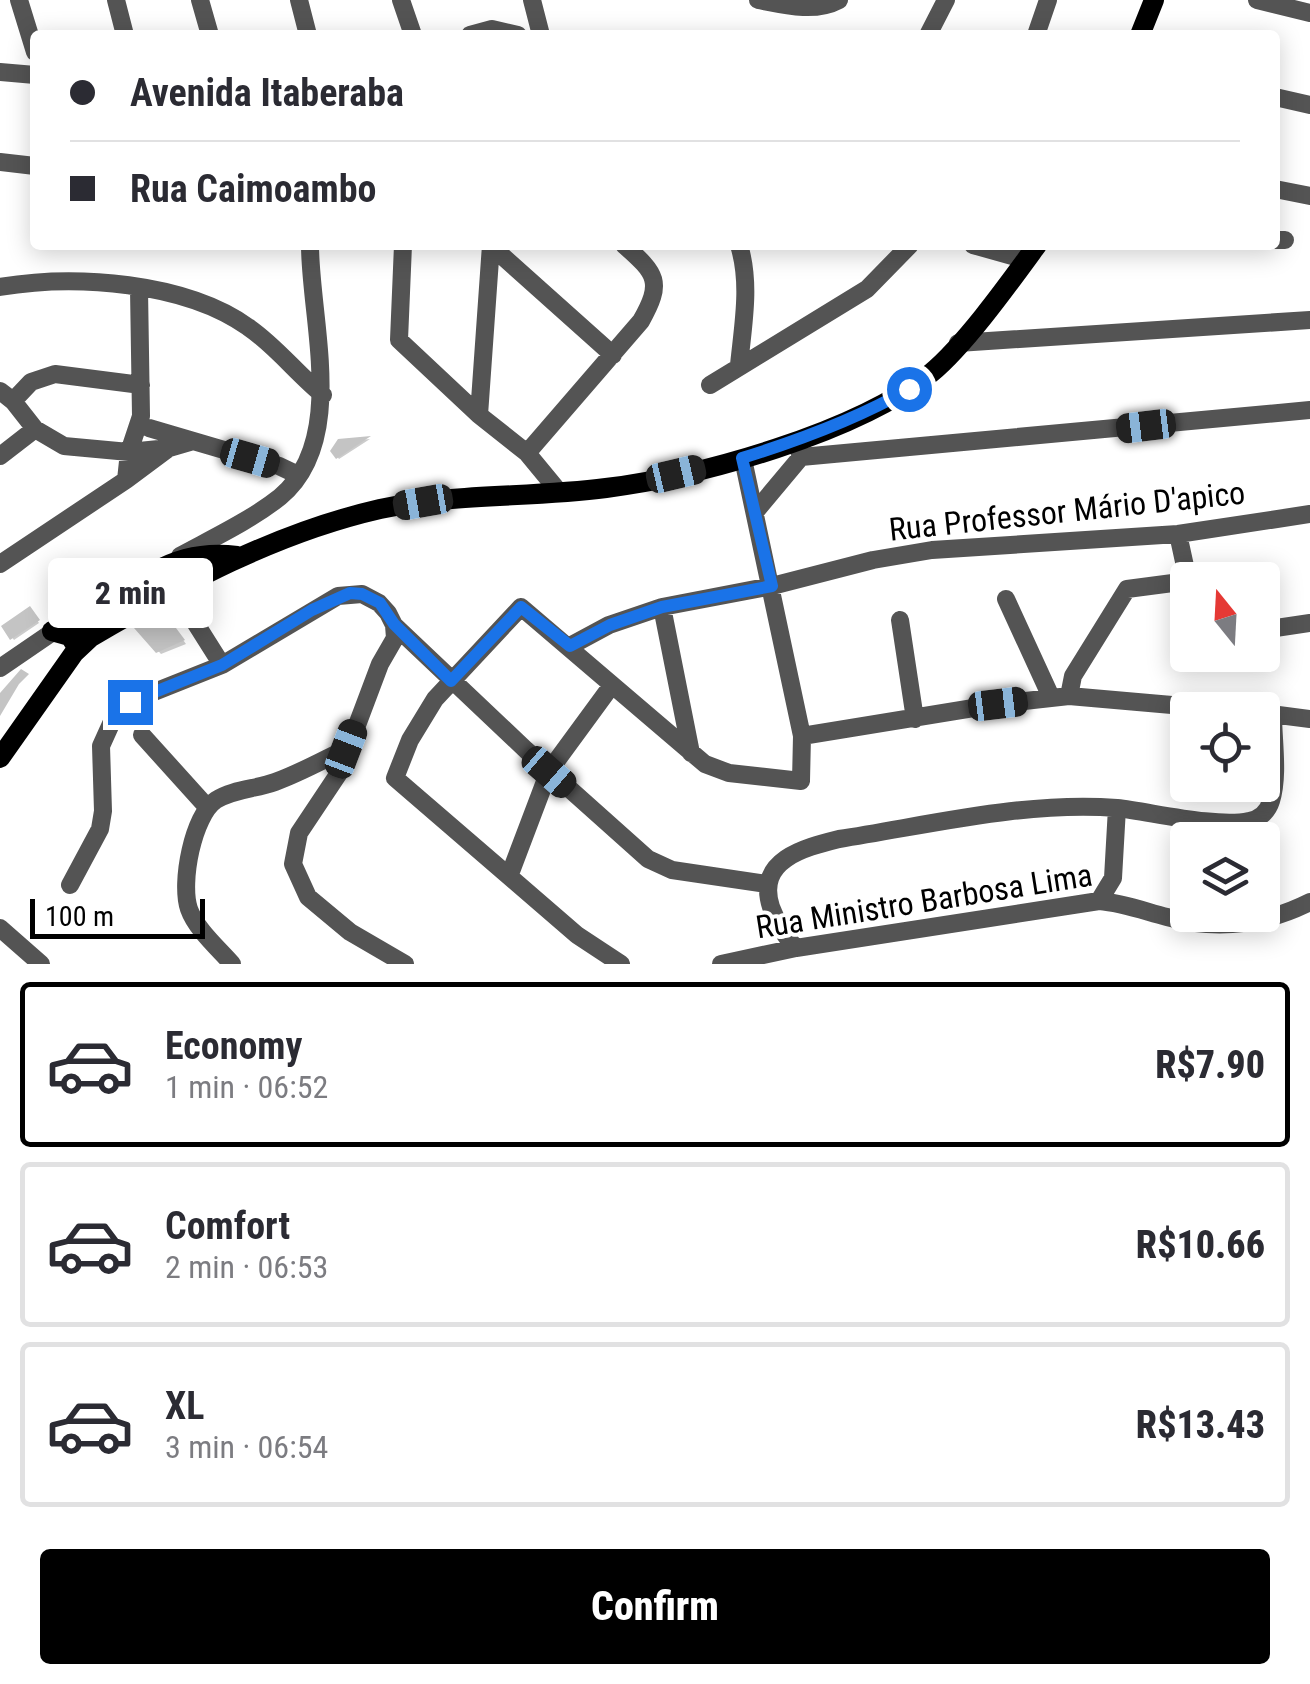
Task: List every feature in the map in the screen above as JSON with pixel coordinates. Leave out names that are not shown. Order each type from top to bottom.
[{"type":"main road","points":[[1142,30],[1154,0]]},
{"type":"main road","points":[[0,758],[128,588],[384,508],[642,482],[799,449],[909,389],[935,370],[1032,252]]},
{"type":"main road","points":[[85,643],[198,556],[238,556]]},
{"type":"main road","points":[[78,615],[85,643]]},
{"type":"main road","points":[[52,631],[85,643]]},
{"type":"street","points":[[19,0],[30,36]]},
{"type":"street","points":[[116,0],[124,30]]},
{"type":"street","points":[[200,0],[209,30]]},
{"type":"street","points":[[298,0],[307,30]]},
{"type":"street","points":[[402,0],[411,30]]},
{"type":"street","points":[[532,0],[540,30]]},
{"type":"street","points":[[758,0],[806,8],[830,2]]},
{"type":"street","points":[[931,30],[946,0]]},
{"type":"street","points":[[1038,30],[1048,0]]},
{"type":"street","points":[[1257,0],[1310,14]]},
{"type":"street","points":[[0,72],[30,75]]},
{"type":"street","points":[[1280,97],[1310,104]]},
{"type":"street","points":[[0,162],[30,165]]},
{"type":"street","points":[[1280,189],[1310,196]]},
{"type":"street","points":[[222,665],[173,575],[222,533],[278,498],[298,475],[315,432],[323,395],[310,250]]},
{"type":"street","points":[[404,250],[399,340],[479,414],[527,452],[560,492]]},
{"type":"street","points":[[479,414],[491,250]]},
{"type":"street","points":[[497,250],[613,355]]},
{"type":"street","points":[[527,452],[613,355],[653,299],[651,271],[629,250]]},
{"type":"street","points":[[738,365],[746,289],[741,250]]},
{"type":"street","points":[[710,385],[868,288],[905,250]]},
{"type":"street","points":[[0,286],[76,282],[182,294],[224,310],[252,330],[323,395]]},
{"type":"street","points":[[126,480],[129,452],[145,422],[139,289]]},
{"type":"street","points":[[958,343],[1310,320]]},
{"type":"street","points":[[141,385],[55,374],[7,396],[35,429],[64,446],[129,452],[169,448]]},
{"type":"street","points":[[755,512],[799,449],[1310,410]]},
{"type":"street","points":[[145,422],[298,475]]},
{"type":"street","points":[[145,422],[169,448]]},
{"type":"street","points":[[0,456],[35,429]]},
{"type":"street","points":[[0,564],[169,448],[192,441]]},
{"type":"street","points":[[621,964],[577,935],[395,778],[423,716],[521,607],[705,764],[728,773],[800,781],[802,736],[742,458]]},
{"type":"street","name":"Rua Professor Mário D'apico","points":[[570,646],[610,625],[662,607],[772,586],[873,560],[932,550],[1178,534],[1310,514]]},
{"type":"street","points":[[198,556],[222,533]]},
{"type":"street","points":[[1178,534],[1184,562]]},
{"type":"street","points":[[1060,697],[1127,589],[1170,583]]},
{"type":"street","points":[[0,668],[52,631],[128,588]]},
{"type":"street","points":[[70,886],[100,829],[102,746],[115,715],[130,702],[222,665],[312,610],[350,593],[380,603],[394,624],[451,681],[648,859],[672,870],[767,884]]},
{"type":"street","points":[[1006,599],[1060,697]]},
{"type":"street","points":[[662,607],[691,753]]},
{"type":"street","points":[[900,620],[915,718]]},
{"type":"street","points":[[394,624],[395,638],[380,664],[339,773],[299,833],[292,864],[308,897],[350,932],[403,964]]},
{"type":"street","points":[[1280,628],[1310,624]]},
{"type":"street","points":[[510,874],[549,772],[612,685]]},
{"type":"street","points":[[802,736],[1060,697],[1170,705]]},
{"type":"street","points":[[1280,715],[1310,719]]},
{"type":"street","points":[[142,735],[207,807]]},
{"type":"street","points":[[232,964],[190,913],[186,895],[196,830],[207,807],[227,794],[275,782],[346,749]]},
{"type":"street","points":[[796,948],[784,936],[775,917],[767,884],[784,860],[806,847],[1077,805],[1248,822],[1260,818],[1270,802]]},
{"type":"street","points":[[1100,901],[1113,878],[1117,808]]},
{"type":"street","name":"Rua Ministro Barbosa Lima","points":[[721,964],[796,948],[1100,901],[1119,902],[1194,923],[1226,925],[1283,915],[1310,902]]},
{"type":"street","points":[[0,928],[23,957],[41,964]]},
{"type":"building","points":[[371,436],[336,459],[330,451],[338,439]]},
{"type":"building","points":[[30,606],[40,620],[10,640],[1,626]]},
{"type":"building","points":[[164,612],[185,640],[156,653],[134,628]]},
{"type":"building","points":[[21,669],[29,674],[0,716],[0,693]]},
{"type":"route","points":[[130,702],[222,665],[312,610],[350,593],[380,603],[394,624],[451,681],[521,607],[570,646],[610,625],[662,607],[772,586],[742,458],[796,441],[909,389]]}]
